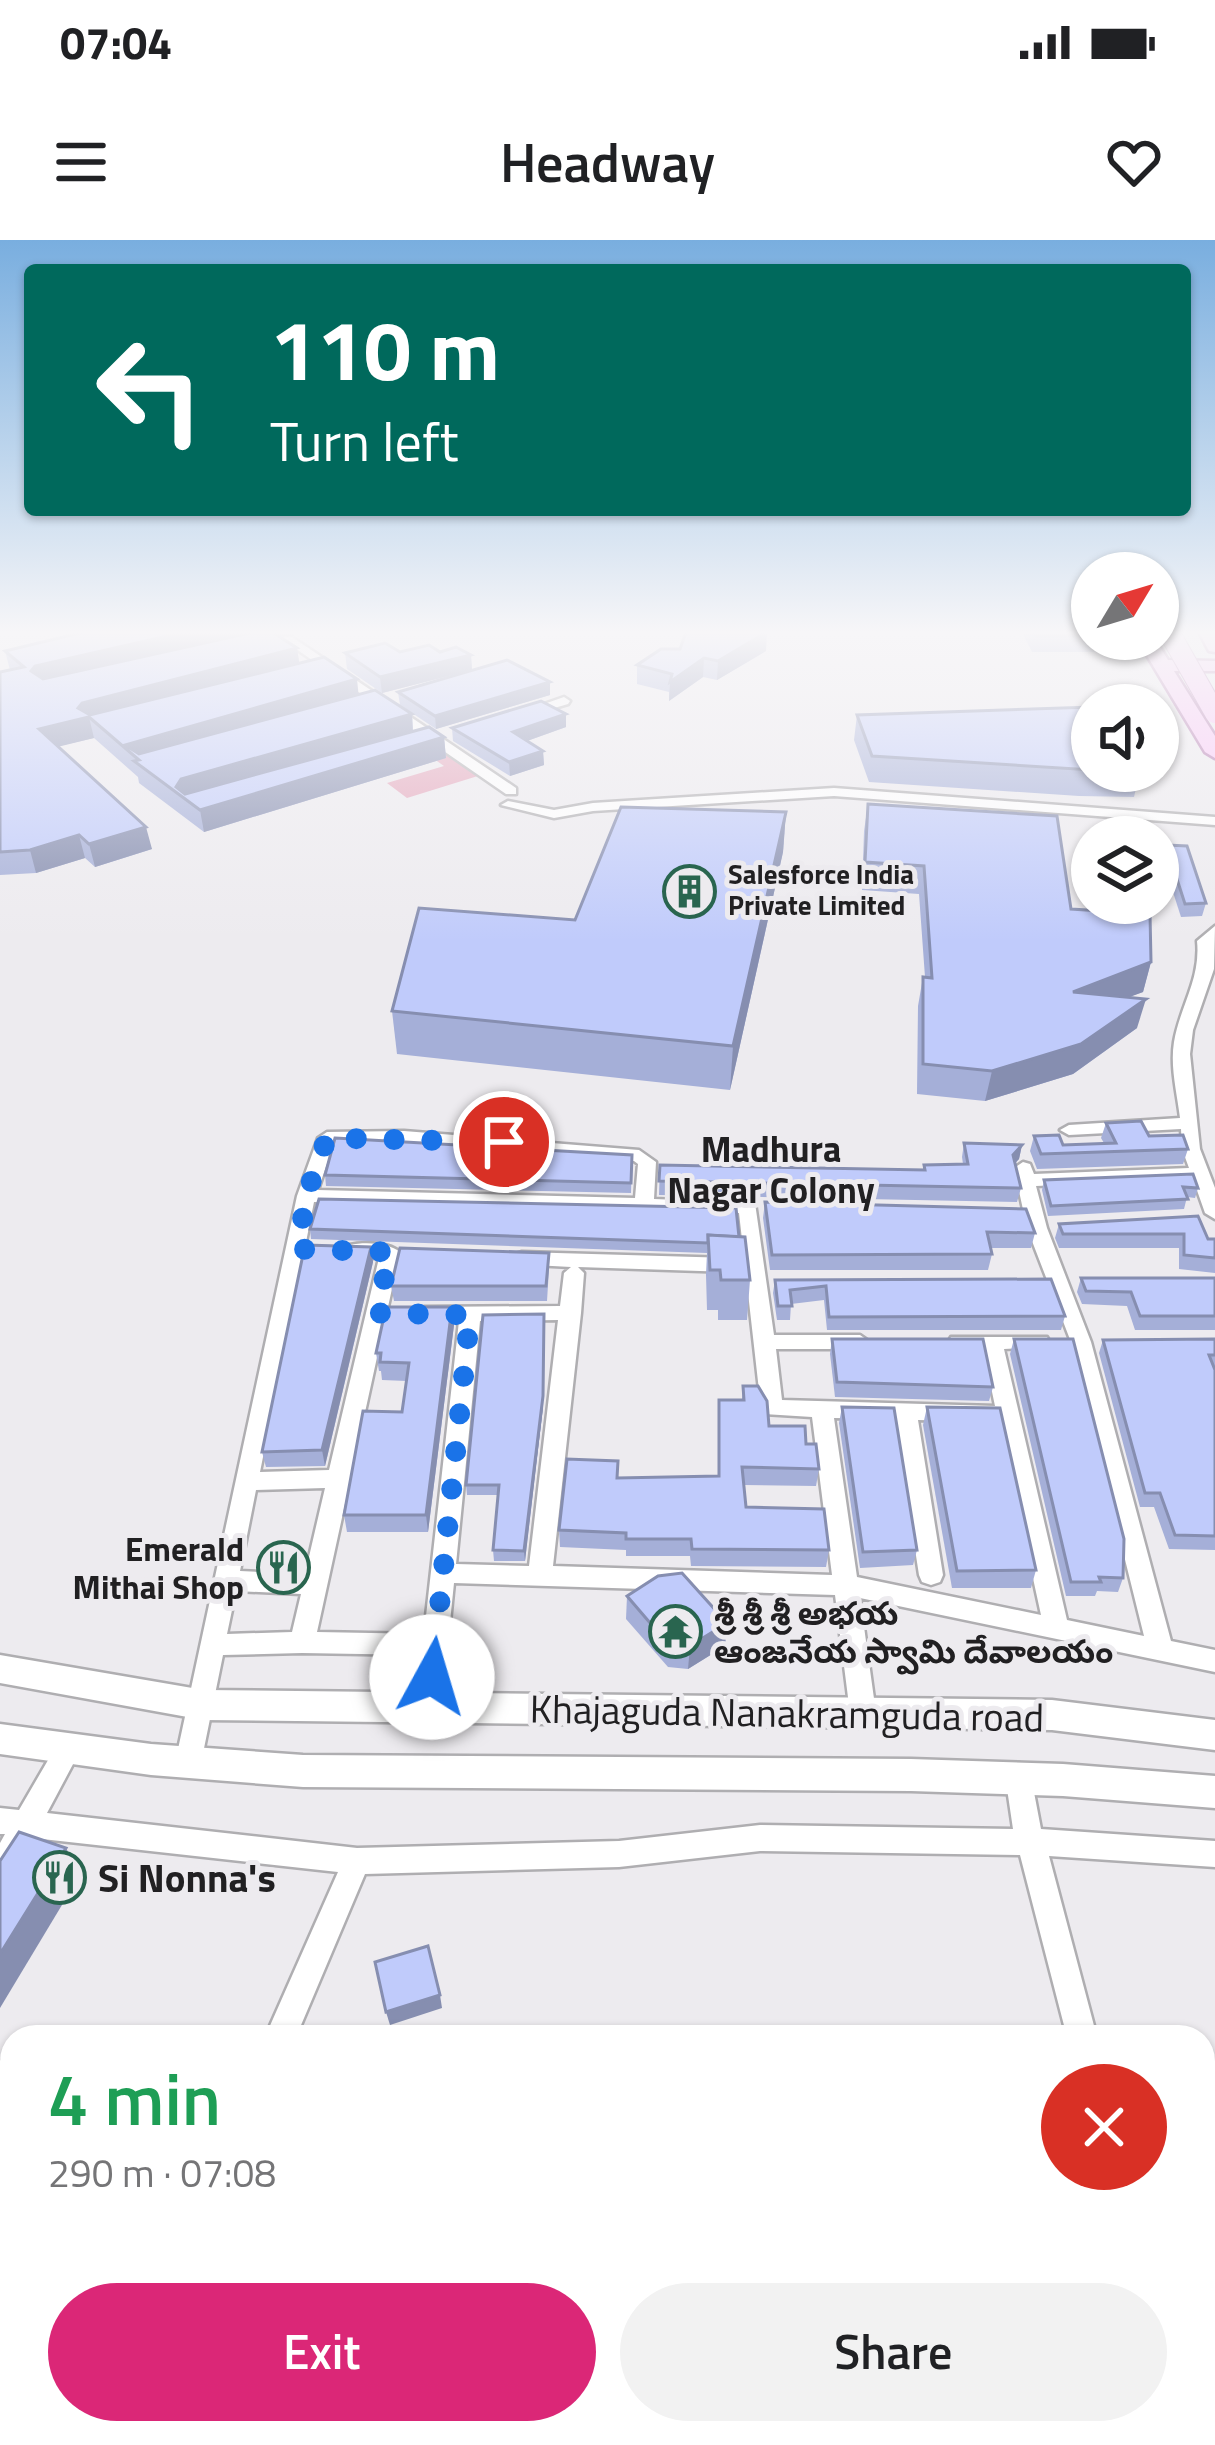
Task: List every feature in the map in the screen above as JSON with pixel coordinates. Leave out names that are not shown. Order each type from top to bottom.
[{"type":"main road","name":"Khajaguda Nanakramguda road","points":[[0,1669],[204,1705],[1052,1715],[1215,1736]]},
{"type":"main road","name":"Khajaguda Nanakramguda road","points":[[0,1739],[188,1763],[411,1777],[859,1771],[1018,1775],[1215,1792]]},
{"type":"street","points":[[435,735],[515,798],[554,814],[593,807],[834,792],[1215,821]]},
{"type":"street","points":[[417,745],[450,735]]},
{"type":"street","points":[[1192,1220],[1215,1215],[1198,1173],[1181,1054],[1188,1019],[1207,978],[1205,941],[1215,932]]},
{"type":"street","points":[[1069,1130],[1190,1123]]},
{"type":"street","points":[[188,1763],[204,1705],[245,1481],[306,1196],[327,1138],[404,1137],[639,1156],[647,1162],[644,1205]]},
{"type":"street","points":[[1160,1648],[1092,1342],[1025,1174],[1198,1173]]},
{"type":"street","points":[[306,1196],[772,1208]]},
{"type":"street","points":[[748,1207],[772,1408],[1008,1414]]},
{"type":"street","points":[[1012,1213],[1041,1223]]},
{"type":"street","points":[[298,1249],[402,1253],[377,1313],[311,1584],[302,1642]]},
{"type":"street","points":[[507,1258],[757,1274],[782,1282]]},
{"type":"street","points":[[540,1573],[574,1274]]},
{"type":"street","points":[[1035,1280],[1069,1280]]},
{"type":"street","points":[[377,1313],[572,1313]]},
{"type":"street","points":[[428,1710],[470,1315]]},
{"type":"street","points":[[766,1342],[879,1342]]},
{"type":"street","points":[[924,1342],[1092,1342]]},
{"type":"street","points":[[992,1342],[1056,1628]]},
{"type":"street","points":[[823,1408],[863,1713]]},
{"type":"street","points":[[905,1410],[931,1575]]},
{"type":"street","points":[[245,1481],[335,1479]]},
{"type":"street","points":[[442,1573],[846,1585],[1215,1660]]},
{"type":"street","points":[[229,1581],[311,1584]]},
{"type":"street","points":[[216,1645],[436,1645]]},
{"type":"street","points":[[0,1870],[14,1824],[67,1751]]},
{"type":"street","points":[[1018,1775],[1079,2025]]},
{"type":"street","points":[[14,1824],[357,1861],[619,1854],[760,1838],[1031,1842],[1215,1854]]},
{"type":"street","points":[[285,2025],[357,1861]]},
{"type":"shaded area","points":[[432,746],[481,775],[407,798],[387,783],[444,766],[420,749]]},
{"type":"building","points":[[0,735],[45,735],[146,827],[89,844],[79,835],[30,850],[0,852]]},
{"type":"building","points":[[110,735],[161,735],[125,745],[139,754],[209,735],[338,735],[181,779],[176,787],[185,794],[400,735],[444,737],[200,810],[134,761],[139,760]]},
{"type":"building","points":[[464,735],[518,735],[543,751],[509,762]]},
{"type":"building","points":[[864,735],[1071,735],[1071,769],[872,756]]},
{"type":"building","points":[[868,804],[1057,816],[1071,924],[1150,924],[1151,962],[1073,992],[1146,999],[1081,1044],[992,1071],[923,1064],[923,977],[932,978],[924,866],[865,862]]},
{"type":"building","points":[[621,807],[786,812],[733,1046],[392,1011],[419,908],[575,920]]},
{"type":"building","points":[[1179,846],[1187,846],[1206,903],[1185,904],[1179,885]]},
{"type":"building","points":[[1141,1121],[1149,1136],[1183,1135],[1188,1149],[1041,1154],[1034,1136],[1059,1135],[1063,1145],[1116,1143],[1106,1123]]},
{"type":"building","points":[[335,1138],[632,1155],[631,1183],[325,1175]]},
{"type":"building","points":[[964,1143],[1022,1145],[1013,1155],[1021,1188],[659,1181],[660,1165],[925,1170],[924,1165],[968,1164]]},
{"type":"building","points":[[1193,1174],[1198,1188],[1183,1187],[1188,1199],[1051,1206],[1044,1180]]},
{"type":"building","points":[[319,1199],[736,1208],[739,1237],[708,1235],[708,1243],[310,1229]]},
{"type":"building","points":[[765,1202],[1026,1209],[1035,1233],[987,1232],[992,1254],[772,1255]]},
{"type":"building","points":[[1198,1216],[1208,1239],[1215,1239],[1215,1258],[1184,1255],[1184,1234],[1063,1234],[1059,1224]]},
{"type":"building","points":[[708,1235],[745,1237],[750,1280],[721,1280],[720,1270],[710,1270]]},
{"type":"building","points":[[305,1245],[371,1247],[322,1450],[262,1452]]},
{"type":"building","points":[[400,1248],[549,1253],[546,1286],[391,1286]]},
{"type":"building","points":[[1081,1278],[1215,1278],[1215,1316],[1140,1316],[1131,1292],[1086,1291]]},
{"type":"building","points":[[1051,1279],[1065,1316],[829,1317],[826,1286],[790,1290],[792,1306],[778,1306],[775,1280]]},
{"type":"building","points":[[386,1307],[452,1307],[426,1515],[344,1515],[363,1411],[402,1412],[409,1363],[380,1362],[381,1353],[376,1353]]},
{"type":"building","points":[[544,1314],[543,1396],[524,1551],[493,1550],[499,1485],[466,1485],[483,1315]]},
{"type":"building","points":[[832,1339],[983,1339],[993,1387],[837,1382]]},
{"type":"building","points":[[1014,1339],[1073,1339],[1124,1539],[1123,1578],[1071,1582]]},
{"type":"building","points":[[1215,1339],[1215,1355],[1209,1355],[1215,1370],[1215,1536],[1175,1535],[1160,1493],[1145,1493],[1103,1340]]},
{"type":"building","points":[[743,1386],[758,1386],[767,1401],[769,1426],[805,1426],[806,1444],[816,1444],[819,1469],[742,1467],[746,1507],[824,1509],[829,1550],[692,1549],[691,1539],[626,1539],[626,1533],[559,1530],[567,1459],[618,1461],[617,1478],[719,1476],[719,1400],[744,1400]]},
{"type":"building","points":[[842,1407],[894,1408],[917,1550],[863,1552]]},
{"type":"building","points":[[927,1407],[1000,1408],[1036,1570],[957,1571]]},
{"type":"building","points":[[682,1573],[727,1623],[690,1646],[669,1645],[627,1596],[658,1576]]},
{"type":"building","points":[[19,1832],[66,1848],[0,1954],[0,1861]]},
{"type":"building","points":[[428,1946],[440,1995],[386,2012],[375,1962]]},
{"type":"place","name":"Salesforce India Private Limited","points":[[689,891]]},
{"type":"place","name":"Emerald Mithai Shop","points":[[283,1568]]},
{"type":"place","name":"శ్రీ శ్రీ శ్రీ అభయ ఆంజనేయ స్వామి దేవాలయం","points":[[675,1632]]},
{"type":"place","name":"Si Nonna's","points":[[59,1878]]},
{"type":"district","name":"Madhura Nagar Colony","points":[[771,1170]]},
{"type":"route","points":[[432,1677],[470,1315],[377,1313],[390,1252],[298,1249],[306,1196],[327,1138],[504,1142]]}]
